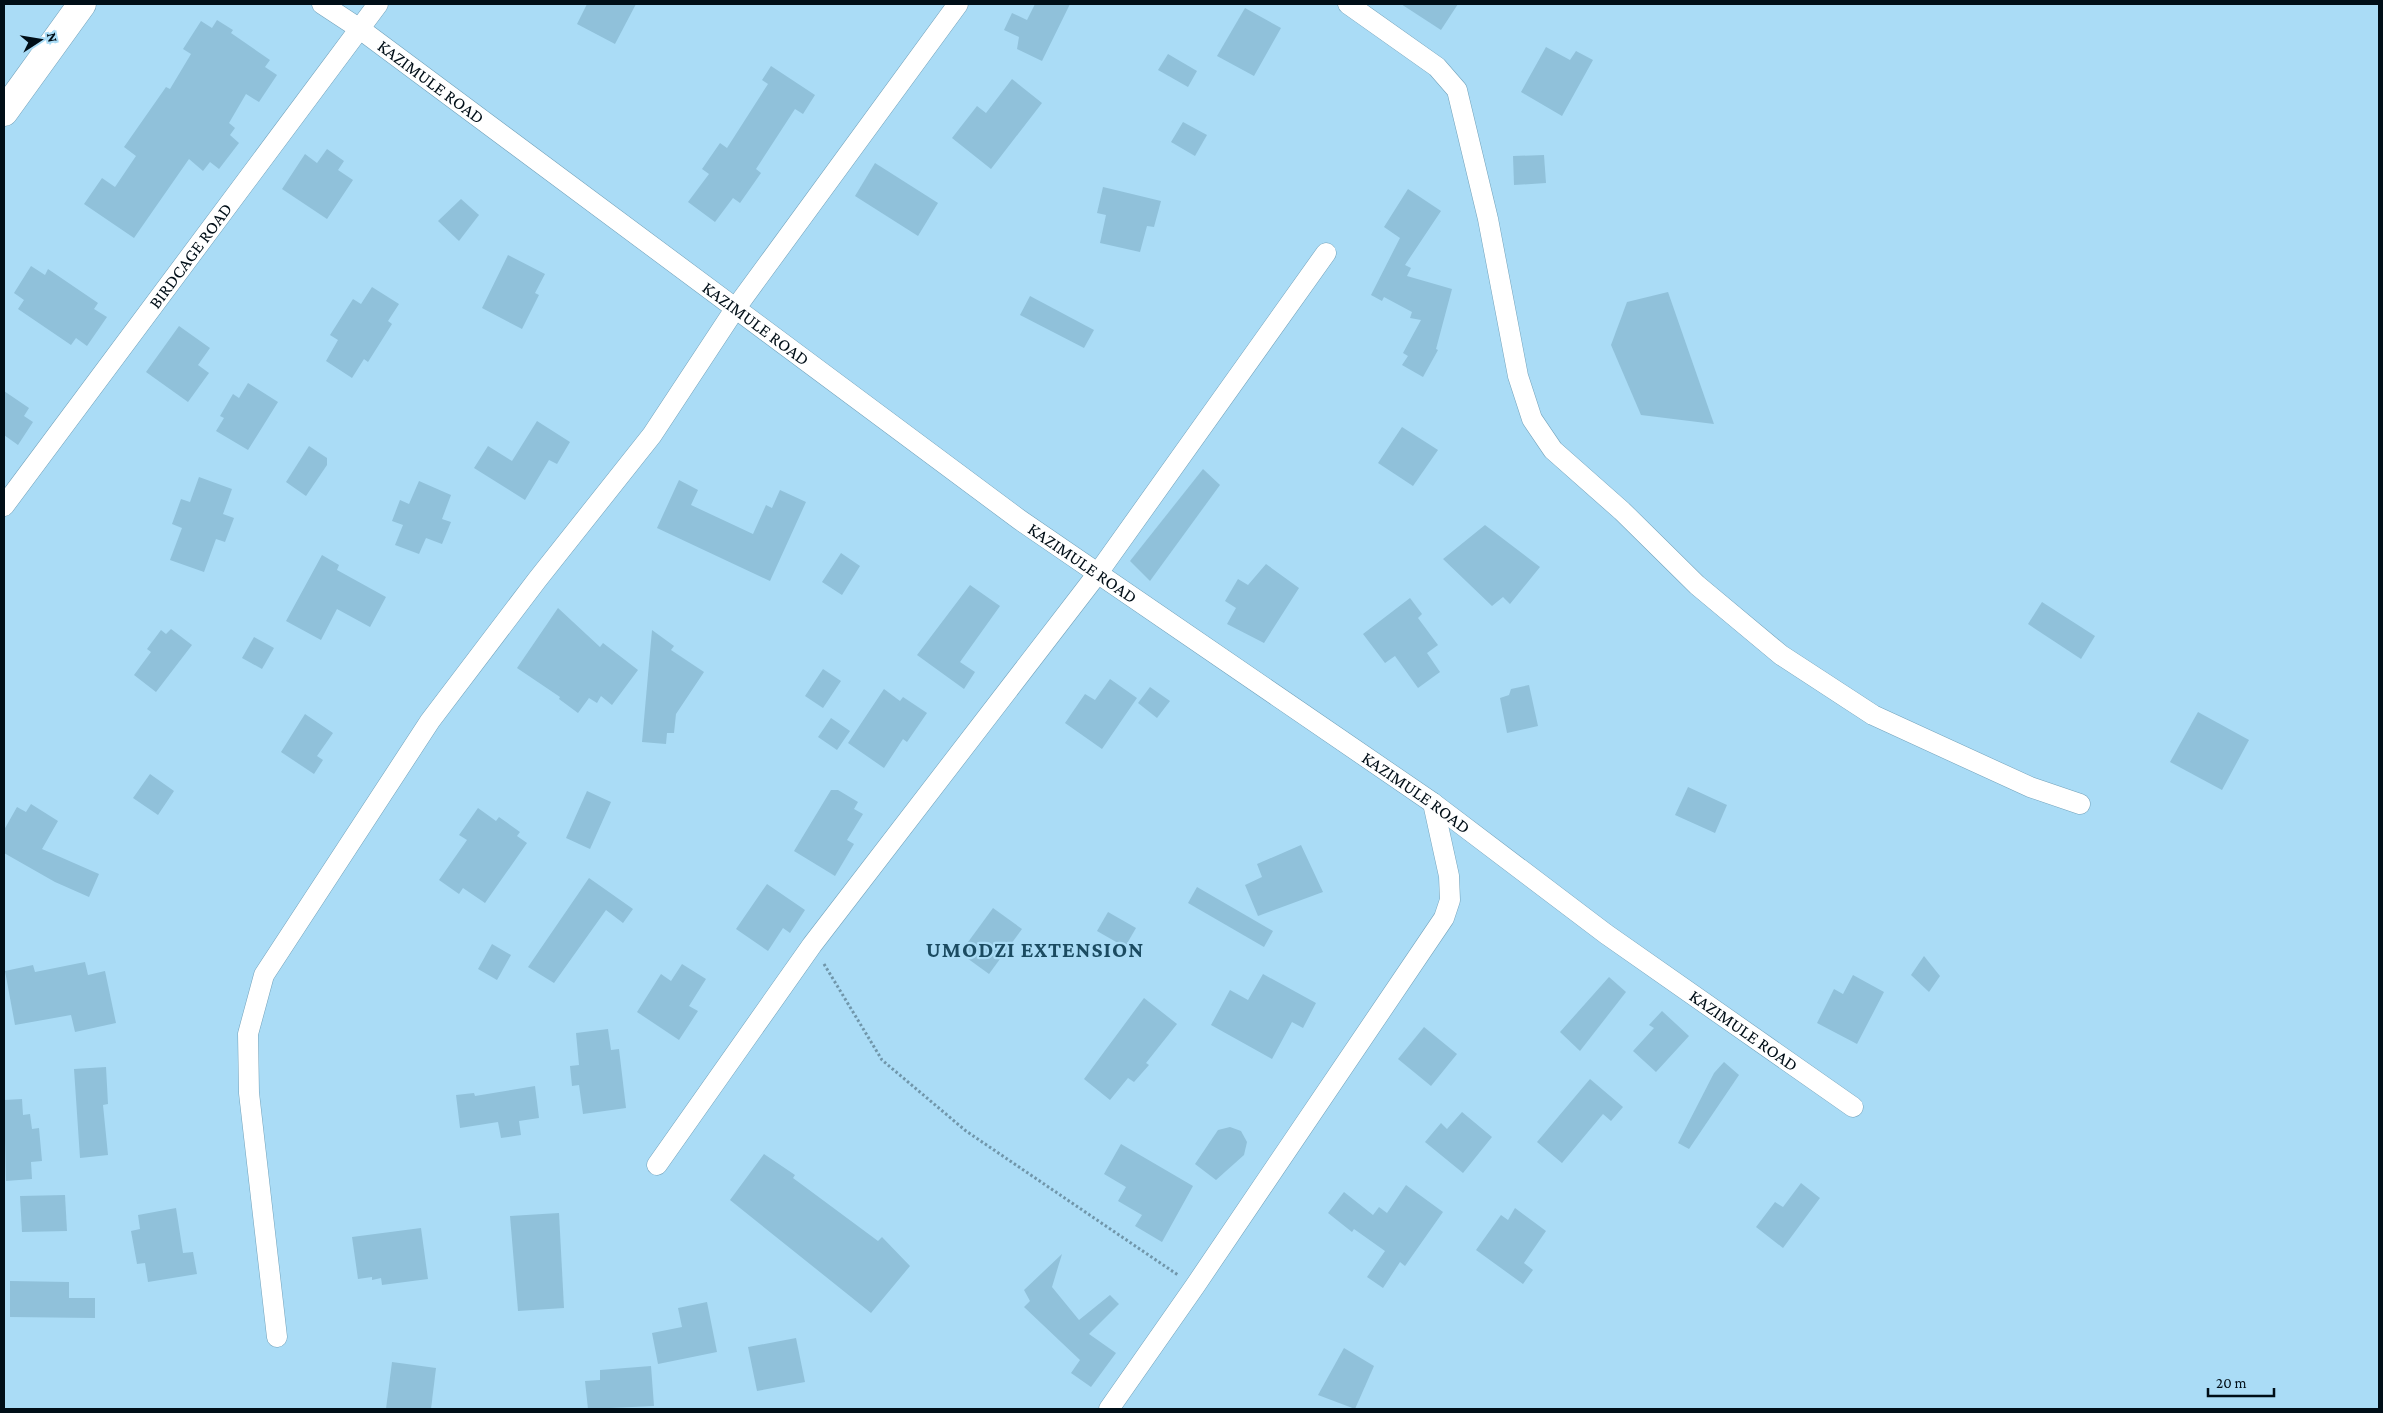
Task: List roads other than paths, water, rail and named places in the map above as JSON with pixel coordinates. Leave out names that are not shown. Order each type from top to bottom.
[{"type":"highway","points":[[4,112],[82,4]]},
{"type":"street","name":"KAZIMULE ROAD","points":[[322,4],[360,29],[1020,520],[1433,802],[1606,934],[1853,1107]]},
{"type":"street","name":"BIRDCAGE ROAD","points":[[4,506],[378,4]]},
{"type":"street","points":[[277,1337],[249,1093],[248,1034],[264,975],[430,721],[537,580],[652,435],[735,309],[958,4]]},
{"type":"street","points":[[1348,4],[1437,67],[1457,90],[1488,218],[1518,376],[1532,419],[1553,450],[1622,511],[1697,585],[1781,655],[1873,715],[2030,787],[2080,804]]},
{"type":"street","points":[[656,1165],[812,945],[1098,573],[1326,253]]},
{"type":"street","points":[[1108,1409],[1195,1286],[1444,918],[1450,900],[1449,876],[1433,802]]},
{"type":"district","name":"UMODZI EXTENSION","points":[[1035,949]]}]
